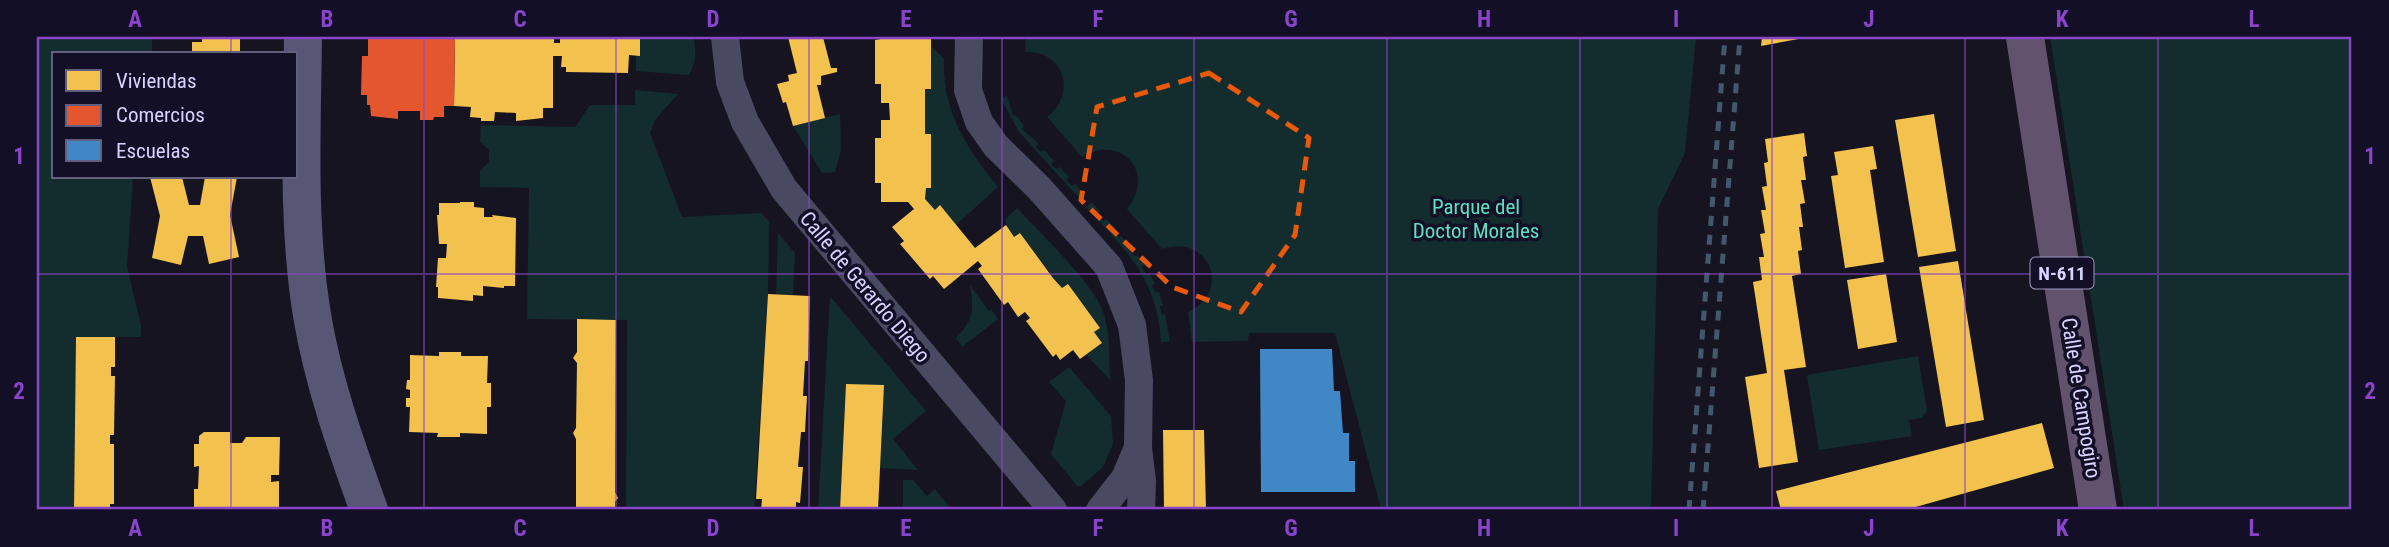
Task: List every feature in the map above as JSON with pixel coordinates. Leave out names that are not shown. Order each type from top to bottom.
[{"type":"highway","name":"Calle de Campogiro","points":[[2025,37],[2098,510]]},
{"type":"main road","points":[[303,37],[301,208],[312,317],[335,413],[369,510]]},
{"type":"street","name":"Calle de Gerardo Diego","points":[[725,37],[730,82],[745,122],[784,188],[1053,510]]},
{"type":"street","points":[[969,37],[968,90],[979,122],[996,146],[1109,267],[1132,325],[1139,380],[1138,447],[1142,481],[1140,510]]},
{"type":"street","points":[[1100,510],[1125,478],[1138,447]]},
{"type":"highlighted area","points":[[1209,73],[1309,138],[1295,235],[1241,312],[1172,287],[1081,200],[1097,107]]},
{"type":"green space","points":[[37,37],[152,37],[152,52],[52,52],[52,178],[133,178],[127,266],[141,326],[141,337],[76,337],[74,510],[37,510]]},
{"type":"green space","points":[[640,37],[694,37],[695,60],[689,75],[636,71],[636,55],[640,55]]},
{"type":"green space","name":"Parque del Doctor Morales","points":[[1026,37],[1696,37],[1685,153],[1658,209],[1651,510],[1381,510],[1335,333],[1249,333],[1248,341],[1192,342],[1188,312],[1202,303],[1210,291],[1210,267],[1203,256],[1192,249],[1178,246],[1162,249],[1127,209],[1135,195],[1138,182],[1136,170],[1130,160],[1121,153],[1110,150],[1097,151],[1082,157],[1047,117],[1062,97],[1062,75],[1050,58],[1039,53],[1025,52]]},
{"type":"green space","points":[[2050,37],[2352,37],[2352,510],[2124,510]]},
{"type":"green space","points":[[932,47],[944,59],[947,96],[959,128],[976,158],[998,187],[956,225],[941,206],[935,210],[925,199],[926,188],[931,187],[931,134],[925,134],[925,89],[931,89]]},
{"type":"green space","points":[[635,90],[678,94],[655,120],[650,133],[682,217],[762,213],[769,222],[768,294],[754,510],[626,510],[627,320],[527,319],[529,188],[480,187],[480,171],[489,162],[489,150],[480,142],[481,125],[575,127],[590,105],[635,105]]},
{"type":"green space","points":[[1007,96],[1013,116],[1016,115],[1024,126],[1022,129],[1038,143],[1036,147],[1041,152],[1044,150],[1054,161],[1051,164],[1056,169],[1060,167],[1069,177],[1066,180],[1072,186],[1075,184],[1084,194],[1079,198],[1019,132],[1001,99]]},
{"type":"green space","points":[[840,114],[841,150],[835,172],[822,173],[793,126]]},
{"type":"green space","points":[[1092,202],[1100,211],[1097,214],[1116,229],[1113,232],[1119,238],[1121,236],[1131,247],[1129,250],[1145,265],[1142,267],[1146,274],[1150,274],[1156,293],[1159,292],[1170,342],[1161,342],[1153,300],[1146,283],[1127,253],[1086,207]]},
{"type":"green space","points":[[1017,208],[1076,271],[1096,297],[1107,326],[1110,380],[1086,355],[1102,344],[1094,332],[1100,328],[1068,284],[1062,288],[1020,233],[1014,237],[1006,225],[1005,219]]},
{"type":"green space","points":[[778,233],[795,253],[793,295],[776,294]]},
{"type":"green space","points":[[970,285],[998,319],[962,347],[956,338],[971,314]]},
{"type":"green space","points":[[830,296],[926,411],[893,439],[918,470],[880,468],[884,386],[846,384],[840,510],[818,510]]},
{"type":"green space","points":[[1918,356],[1927,411],[1922,418],[1909,420],[1912,436],[1819,450],[1807,375]]},
{"type":"green space","points":[[1069,367],[1111,416],[1113,444],[1103,467],[1081,486],[1077,486],[1051,454],[1066,401],[1049,382]]},
{"type":"green space","points":[[903,480],[913,480],[927,496],[935,489],[952,510],[903,510]]},
{"type":"building: Viviendas","points":[[202,37],[240,37],[240,52],[192,52],[192,42],[202,42]]},
{"type":"building: Viviendas","points":[[455,37],[554,37],[554,43],[560,43],[560,37],[640,37],[640,56],[629,55],[628,73],[566,72],[566,67],[561,67],[562,56],[553,56],[553,108],[543,108],[543,118],[516,121],[516,113],[495,112],[494,121],[481,121],[481,118],[470,117],[471,107],[454,106]]},
{"type":"building: Viviendas","points":[[788,37],[823,37],[831,68],[837,68],[837,72],[821,76],[821,85],[817,85],[825,118],[793,126],[777,84],[789,81],[788,75],[797,73]]},
{"type":"building: Viviendas","points":[[881,37],[931,37],[931,89],[925,89],[925,134],[931,134],[931,188],[926,188],[925,199],[935,210],[940,205],[975,248],[1006,225],[1014,237],[1020,233],[1062,288],[1068,284],[1100,328],[1094,332],[1102,343],[1080,359],[1073,350],[1060,360],[1056,354],[1053,357],[1026,321],[1030,318],[1025,312],[1018,317],[1008,302],[1004,305],[978,269],[982,266],[978,261],[944,289],[933,276],[930,279],[900,244],[904,241],[892,227],[914,209],[908,202],[881,202],[881,183],[875,183],[875,138],[881,138],[881,120],[890,120],[889,103],[881,103],[881,84],[875,84],[875,40]]},
{"type":"building: Viviendas","points":[[1762,37],[1804,37],[1804,38],[1761,46]]},
{"type":"building: Viviendas","points":[[1934,114],[1956,251],[1918,257],[1895,120]]},
{"type":"building: Viviendas","points":[[1804,133],[1806,180],[1801,180],[1805,203],[1800,204],[1803,227],[1799,227],[1802,250],[1798,251],[1801,274],[1792,276],[1806,367],[1784,370],[1798,462],[1759,468],[1745,377],[1767,373],[1753,282],[1762,280],[1759,257],[1764,257],[1760,234],[1765,233],[1761,210],[1766,210],[1762,187],[1767,186],[1765,139]]},
{"type":"building: Viviendas","points":[[1873,146],[1877,169],[1870,170],[1884,262],[1845,268],[1831,176],[1838,175],[1834,152]]},
{"type":"building: Viviendas","points":[[150,178],[182,178],[189,205],[200,205],[205,178],[237,178],[230,215],[239,257],[209,264],[203,236],[188,236],[181,265],[152,258],[160,216]]},
{"type":"building: Viviendas","points":[[474,202],[474,207],[484,208],[484,217],[493,217],[492,215],[516,218],[515,286],[483,286],[483,296],[473,295],[473,301],[438,298],[438,258],[446,258],[447,244],[439,244],[439,203]]},
{"type":"building: Viviendas","points":[[1958,261],[1984,420],[1946,427],[1919,267]]},
{"type":"building: Viviendas","points":[[1886,274],[1897,342],[1858,349],[1847,280]]},
{"type":"building: Viviendas","points":[[768,294],[810,296],[808,361],[805,361],[803,396],[807,396],[805,432],[801,432],[798,467],[803,467],[800,503],[796,502],[796,510],[761,510],[762,499],[756,499]]},
{"type":"building: Viviendas","points":[[577,319],[616,320],[615,492],[618,498],[615,510],[576,510],[576,439],[573,433],[576,428],[577,363],[573,358],[577,352]]},
{"type":"building: Viviendas","points":[[76,337],[115,337],[115,367],[111,367],[111,376],[115,376],[114,435],[110,435],[110,444],[114,444],[114,504],[110,504],[110,510],[74,510]]},
{"type":"building: Viviendas","points":[[439,352],[461,352],[461,356],[488,356],[487,383],[491,383],[491,407],[487,407],[487,434],[460,433],[460,437],[437,437],[438,433],[409,432],[410,407],[406,407],[406,398],[410,398],[410,390],[406,389],[407,380],[410,380],[410,355],[439,356]]},
{"type":"building: Viviendas","points":[[846,384],[884,385],[878,510],[840,510]]},
{"type":"building: Viviendas","points":[[2042,423],[2054,468],[1905,510],[1781,510],[1776,491]]},
{"type":"building: Viviendas","points":[[1163,430],[1204,430],[1206,510],[1164,510]]},
{"type":"building: Viviendas","points":[[204,432],[230,432],[230,443],[242,443],[246,437],[280,437],[279,475],[271,475],[271,482],[279,481],[279,510],[194,510],[194,489],[198,489],[199,466],[194,467],[194,444],[199,444],[199,436]]},
{"type":"building: Comercios","points":[[368,37],[455,37],[454,106],[444,106],[444,117],[420,120],[420,111],[398,111],[398,119],[371,116],[367,95],[361,95],[362,56],[368,56]]},
{"type":"building: Escuelas","points":[[1260,349],[1332,349],[1334,391],[1340,391],[1343,433],[1349,433],[1349,461],[1355,461],[1355,492],[1261,492]]},
{"type":"railway","points":[[1689,510],[1725,37]]},
{"type":"railway","points":[[1703,510],[1740,37]]}]
